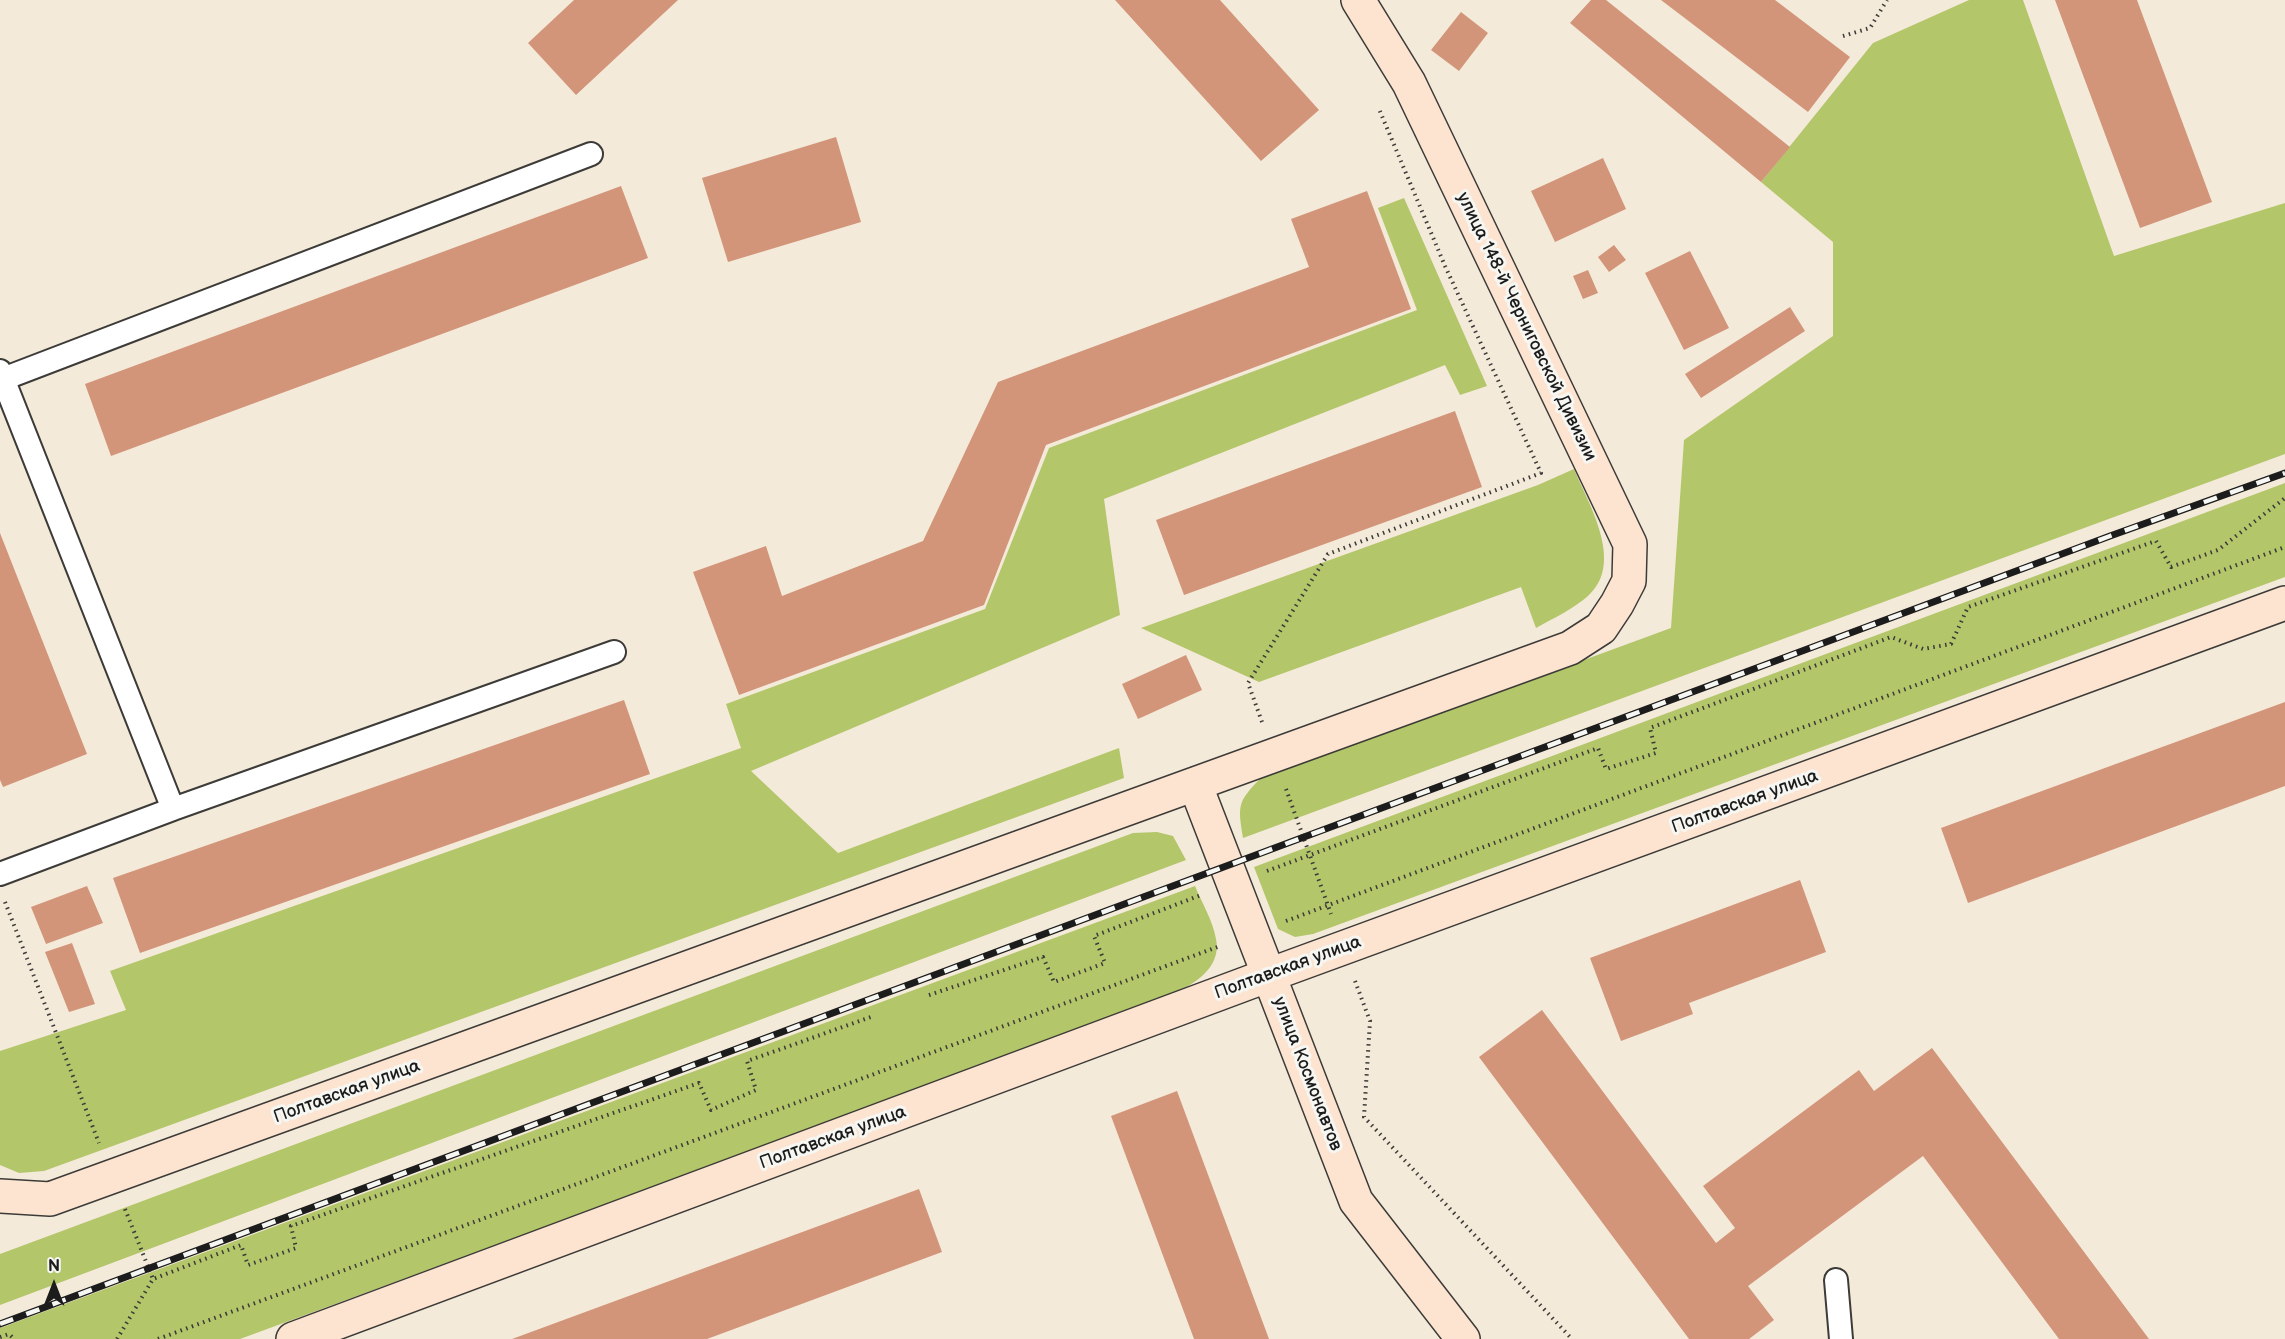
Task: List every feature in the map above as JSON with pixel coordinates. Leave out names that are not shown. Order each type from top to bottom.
[{"type":"street","name":"улица 148-й Черниговской Дивизии","points":[[1358,0],[1409,82],[1630,544],[1629,581],[1617,604],[1601,628],[1570,648]]},
{"type":"street","name":"Полтавская улица","points":[[293,1339],[1269,975],[2285,603]]},
{"type":"street","name":"Полтавская улица","points":[[0,1196],[50,1199],[1570,648]]},
{"type":"street","name":"улица Космонавтов","points":[[1195,784],[1356,1201],[1463,1339]]},
{"type":"lane","points":[[173,809],[2,375],[591,154]]},
{"type":"lane","points":[[0,874],[173,809],[614,652]]},
{"type":"lane","points":[[1836,1280],[1841,1339]]},
{"type":"path","points":[[1843,36],[1870,28],[1887,0]]},
{"type":"path","points":[[929,995],[1043,957],[1054,982],[1105,963],[1094,936],[1598,748],[1606,769],[1656,753],[1650,728],[1892,638],[1923,649],[1951,644],[1968,607],[2157,541],[2172,567],[2218,550],[2285,498]]},
{"type":"path","points":[[4,901],[153,1279]]},
{"type":"path","points":[[117,1339],[153,1279],[241,1245],[248,1265],[296,1248],[291,1226],[699,1083],[711,1110],[756,1090],[747,1061],[872,1017]]},
{"type":"path","points":[[0,1337],[9,1334],[14,1339]]},
{"type":"green space","points":[[1969,0],[2023,0],[2114,256],[2285,203],[2285,454],[1243,838],[1240,819],[1241,805],[1247,793],[1260,779],[1671,628],[1684,440],[1833,336],[1833,242],[1761,182],[1873,43]]},
{"type":"green space","points":[[1404,198],[1487,386],[1460,395],[1445,365],[1104,499],[1120,615],[751,771],[838,853],[1119,748],[1124,778],[44,1171],[19,1173],[0,1165],[0,1051],[126,1010],[110,971],[741,748],[726,704],[985,609],[1049,448],[1417,310],[1378,208]]},
{"type":"green space","points":[[1574,469],[1595,516],[1604,551],[1604,567],[1599,583],[1588,596],[1536,628],[1521,587],[1259,682],[1141,628],[1538,485]]},
{"type":"green space","points":[[2285,483],[2285,577],[1313,934],[1295,937],[1278,929],[1254,867]]},
{"type":"green space","points":[[1157,832],[1173,836],[1186,860],[0,1305],[0,1254],[1133,833]]},
{"type":"green space","points":[[1195,886],[1215,932],[1216,953],[1212,965],[1192,984],[1142,1007],[240,1339],[0,1339],[0,1328]]},
{"type":"building","points":[[574,0],[678,0],[576,95],[528,43]]},
{"type":"building","points":[[1115,0],[1220,0],[1319,110],[1261,161]]},
{"type":"building","points":[[1591,0],[1606,0],[1790,147],[1761,182],[1570,23]]},
{"type":"building","points":[[1661,0],[1775,0],[1850,57],[1808,112]]},
{"type":"building","points":[[2055,0],[2137,0],[2212,202],[2140,228]]},
{"type":"building","points":[[1461,12],[1488,33],[1459,71],[1431,50]]},
{"type":"building","points":[[836,137],[861,222],[728,262],[702,178]]},
{"type":"building","points":[[1603,158],[1626,209],[1555,242],[1531,191]]},
{"type":"building","points":[[621,186],[648,258],[111,456],[85,384]]},
{"type":"building","points":[[1367,191],[1411,309],[1046,445],[984,605],[739,695],[693,572],[766,546],[782,596],[923,541],[998,382],[1309,267],[1291,219]]},
{"type":"building","points":[[1614,245],[1626,260],[1609,272],[1598,257]]},
{"type":"building","points":[[1690,251],[1729,328],[1684,350],[1645,273]]},
{"type":"building","points":[[1588,270],[1598,293],[1583,299],[1573,276]]},
{"type":"building","points":[[1790,307],[1805,331],[1701,398],[1685,374]]},
{"type":"building","points":[[1455,411],[1482,487],[1184,595],[1156,520]]},
{"type":"building","points":[[0,533],[87,754],[3,787],[0,780]]},
{"type":"building","points":[[1186,655],[1202,690],[1138,719],[1122,684]]},
{"type":"building","points":[[624,700],[650,774],[140,953],[113,878]]},
{"type":"building","points":[[2285,702],[2285,786],[1968,903],[1941,828]]},
{"type":"building","points":[[1800,880],[1826,952],[1689,1003],[1693,1014],[1621,1041],[1590,958]]},
{"type":"building","points":[[87,886],[103,923],[46,944],[31,907]]},
{"type":"building","points":[[72,943],[95,1004],[69,1012],[45,952]]},
{"type":"building","points":[[1542,1010],[1716,1243],[1735,1228],[1703,1186],[1859,1070],[1874,1091],[1932,1048],[2149,1339],[2059,1339],[1923,1156],[1748,1286],[1774,1320],[1749,1339],[1689,1339],[1479,1057]]},
{"type":"building","points":[[1177,1091],[1269,1339],[1194,1339],[1111,1116]]},
{"type":"building","points":[[919,1189],[942,1252],[707,1339],[512,1339]]},
{"type":"railway","points":[[0,1324],[2110,536],[2285,473]]}]
